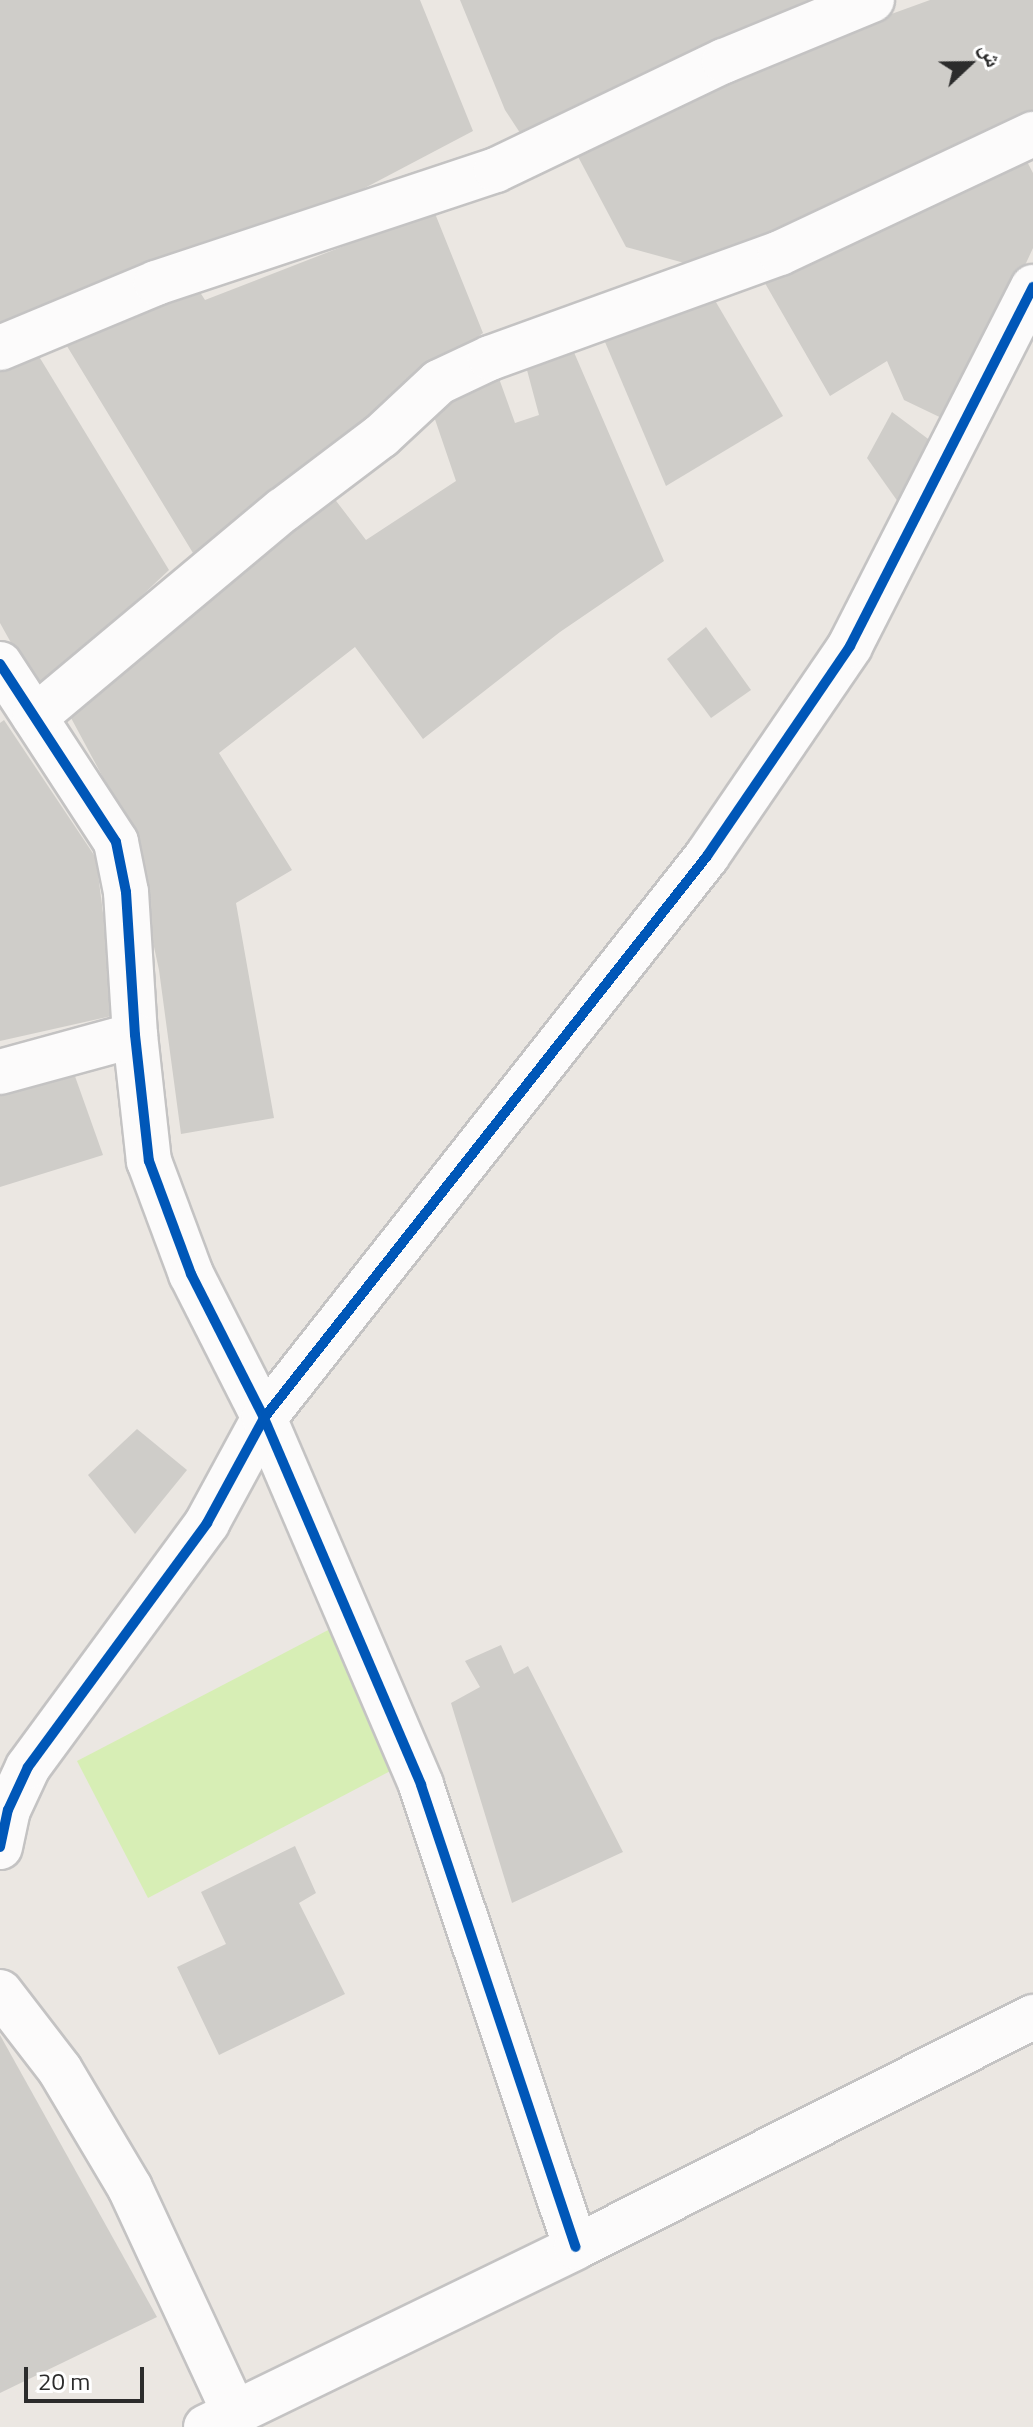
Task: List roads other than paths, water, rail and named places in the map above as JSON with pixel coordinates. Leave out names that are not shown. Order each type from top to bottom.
[{"type":"street","points":[[0,348],[156,283],[496,170],[724,61],[872,0]]},
{"type":"street","points":[[35,717],[283,510],[381,436],[439,382],[490,358],[780,253],[1033,134]]},
{"type":"street","points":[[0,1847],[8,1810],[28,1767],[207,1523],[264,1418],[707,856],[850,646],[1033,287]]},
{"type":"street","points":[[0,664],[116,842],[122,860],[135,1035],[149,1161],[191,1274],[264,1418],[421,1785],[576,2247]]},
{"type":"street","points":[[0,1072],[135,1035]]},
{"type":"street","points":[[0,1992],[60,2070],[130,2188],[220,2420],[576,2247],[1033,2017]]}]
